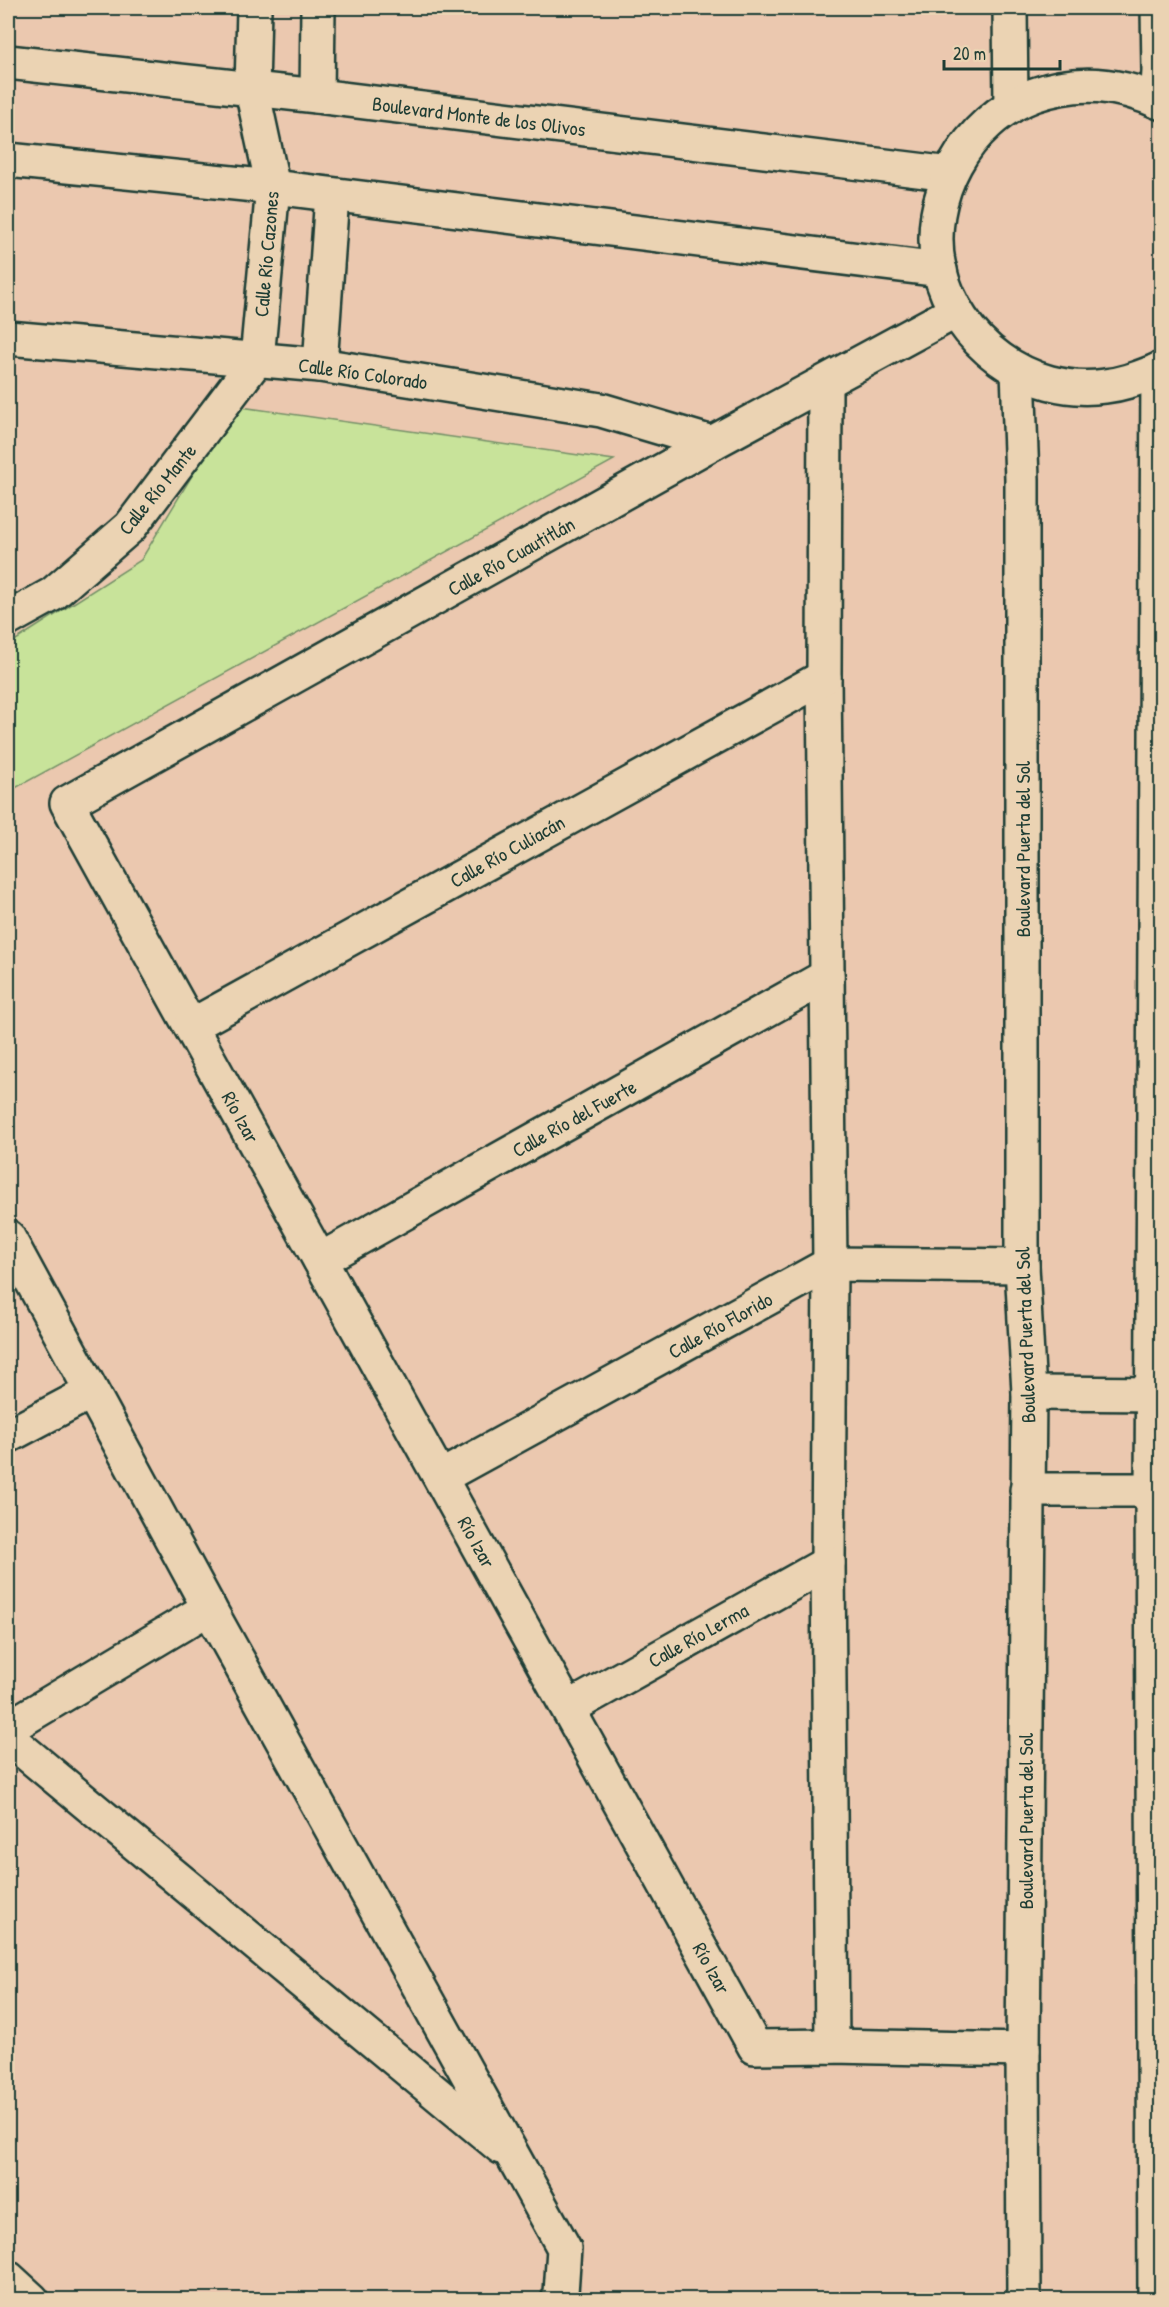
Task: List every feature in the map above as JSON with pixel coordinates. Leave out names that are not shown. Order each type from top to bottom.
[{"type":"street","name":"Calle Río Cazones","points":[[254,8],[252,90],[273,187],[257,359]]},
{"type":"street","points":[[317,96],[318,8]]},
{"type":"street","points":[[1010,8],[1011,106]]},
{"type":"street","points":[[1155,2300],[1160,369],[1134,380],[1104,387],[1076,388],[1049,383],[1018,371],[978,341],[956,311],[940,270],[936,240],[938,211],[950,174],[959,156],[977,133],[1011,106],[1053,88],[1082,84],[1113,86],[1143,94],[1159,102],[1158,8]]},
{"type":"street","name":"Boulevard Monte de los Olivos","points":[[8,62],[317,96],[950,174]]},
{"type":"street","points":[[8,160],[273,187],[940,270]]},
{"type":"street","points":[[320,365],[332,195]]},
{"type":"street","name":"Calle Río Cuautitlán","points":[[67,803],[712,443],[825,384],[956,311]]},
{"type":"street","name":"Calle Río Colorado","points":[[8,338],[320,365],[601,410],[712,443]]},
{"type":"street","name":"Calle Río Mante","points":[[8,619],[53,594],[130,527],[257,359]]},
{"type":"street","name":"Boulevard Puerta del Sol","points":[[1018,371],[1022,479],[1022,1266],[1029,1393],[1023,2050],[1024,2300]]},
{"type":"street","points":[[825,384],[824,677],[830,1264],[828,1563],[832,2046]]},
{"type":"street","name":"Calle Río Culiacán","points":[[191,1026],[824,677]]},
{"type":"street","name":"Río Izar","points":[[67,803],[755,2047],[832,2046],[1023,2050]]},
{"type":"street","name":"Calle Río del Fuerte","points":[[320,1260],[827,976]]},
{"type":"street","points":[[8,1237],[209,1608],[564,2248],[561,2293],[558,2300]]},
{"type":"street","name":"Calle Río Florido","points":[[441,1477],[830,1264],[1022,1266]]},
{"type":"street","points":[[8,1436],[91,1392]]},
{"type":"street","points":[[1029,1393],[1158,1394]]},
{"type":"street","points":[[1027,1490],[1157,1490]]},
{"type":"street","name":"Calle Río Lerma","points":[[569,1707],[828,1563]]},
{"type":"street","points":[[8,1728],[209,1608]]},
{"type":"street","points":[[8,1738],[514,2158]]},
{"type":"street","points":[[8,2278],[32,2300]]},
{"type":"green space","points":[[234,406],[614,460],[8,792],[8,645],[141,560]]}]
